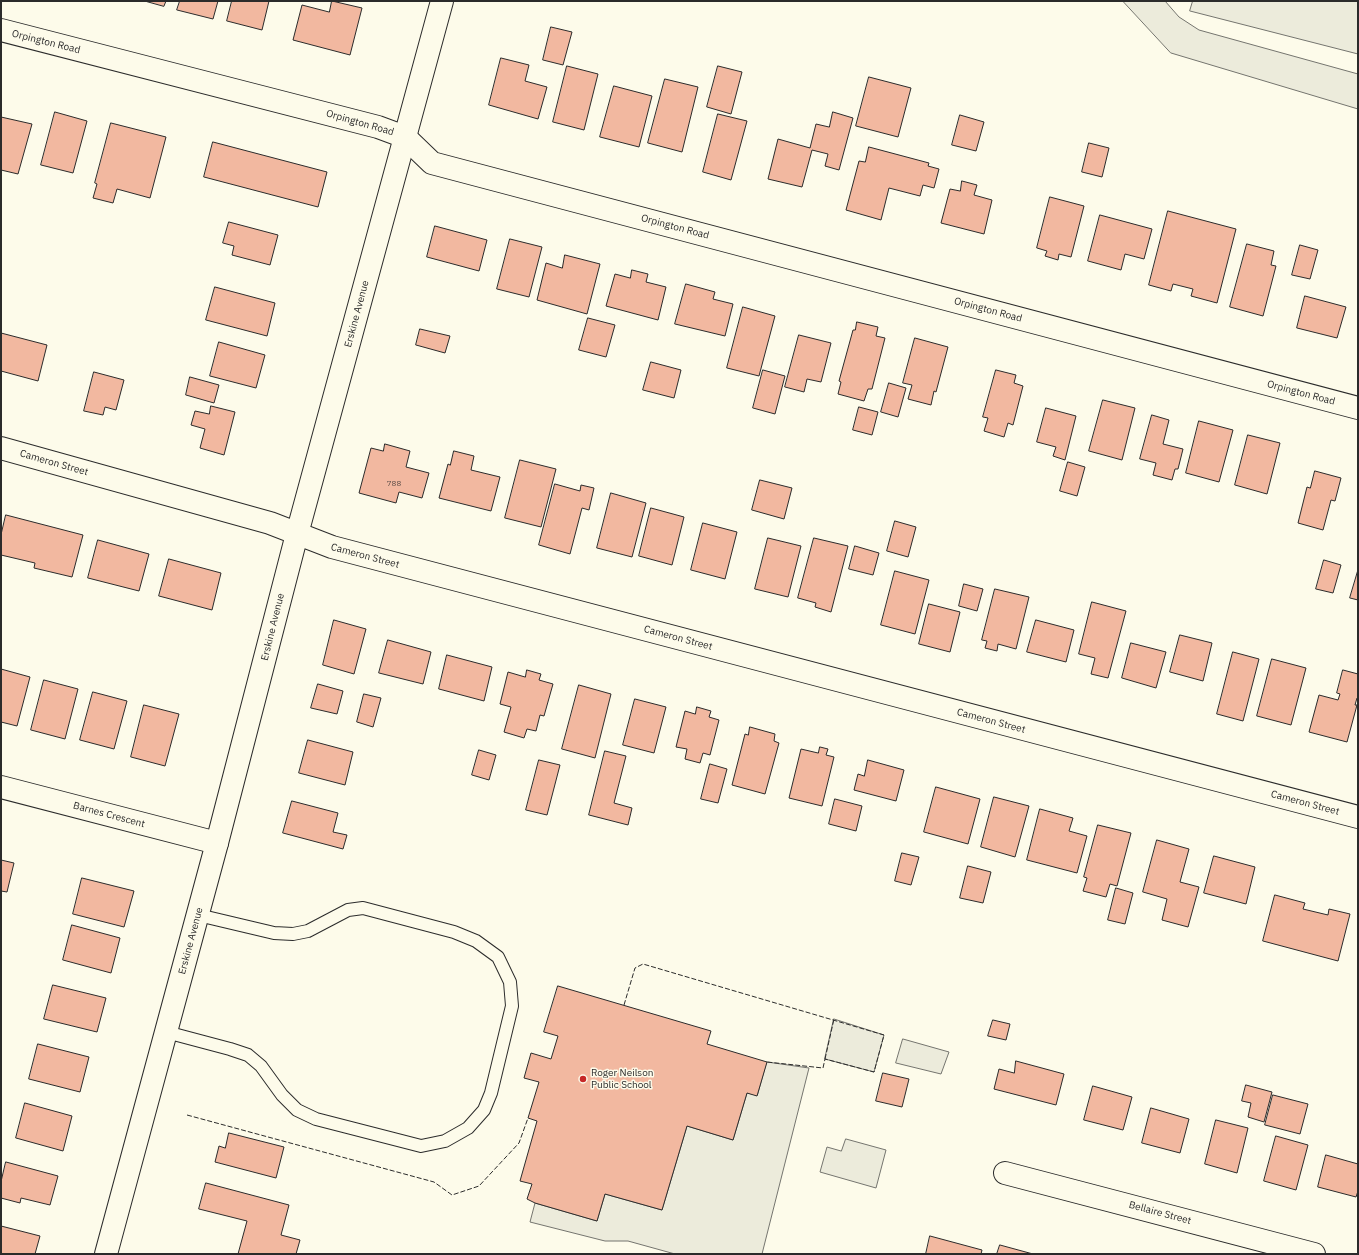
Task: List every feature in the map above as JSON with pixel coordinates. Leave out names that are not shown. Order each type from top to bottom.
[{"type":"street","name":"Erskine Avenue","points":[[106,1254],[198,915],[297,534],[442,1]]},
{"type":"street","name":"Orpington Road","points":[[1,30],[378,127],[405,137],[432,163],[1358,408]]},
{"type":"street","name":"Cameron Street","points":[[1,448],[270,523],[340,550],[1358,817]]},
{"type":"street","name":"Barnes Crescent","points":[[1,787],[217,843]]},
{"type":"street","name":"Bellaire Street","points":[[1006,1173],[1314,1254]]},
{"type":"lane","points":[[166,1032],[248,1055],[261,1066],[282,1095],[297,1110],[316,1119],[421,1146],[445,1141],[468,1128],[484,1110],[491,1092],[512,1006],[510,982],[498,957],[476,940],[454,932],[363,908],[348,910],[308,931],[293,934],[274,933],[198,915]]},
{"type":"shaded area","points":[[1123,1],[1165,1],[1179,17],[1199,30],[1358,74],[1358,109],[1171,53]]},
{"type":"shaded area","points":[[1193,1],[1358,1],[1358,54],[1190,11]]},
{"type":"shaded area","points":[[834,1019],[884,1035],[874,1072],[825,1059]]},
{"type":"shaded area","points":[[903,1039],[949,1052],[941,1074],[896,1063]]},
{"type":"shaded area","points":[[767,1062],[809,1068],[762,1254],[675,1254],[628,1241],[605,1241],[530,1222],[535,1203],[597,1221],[605,1194],[662,1210],[687,1126],[733,1140],[747,1093],[757,1095]]},
{"type":"shaded area","points":[[846,1139],[886,1150],[876,1188],[820,1172],[827,1147],[841,1151]]},
{"type":"building","points":[[145,1],[166,1],[164,6]]},
{"type":"building","points":[[180,1],[218,1],[213,19],[177,10]]},
{"type":"building","points":[[232,1],[269,1],[262,30],[227,21]]},
{"type":"building","points":[[332,1],[362,8],[350,55],[293,40],[302,5],[329,12]]},
{"type":"building","points":[[551,27],[572,32],[563,65],[543,60]]},
{"type":"building","points":[[501,58],[529,65],[525,81],[547,87],[538,119],[489,105]]},
{"type":"building","points":[[567,66],[598,74],[584,130],[553,122]]},
{"type":"building","points":[[718,66],[742,72],[731,114],[707,107]]},
{"type":"building","points":[[869,77],[911,88],[898,137],[856,126]]},
{"type":"building","points":[[665,79],[698,87],[682,152],[648,143]]},
{"type":"building","points":[[614,86],[652,96],[639,147],[600,137]]},
{"type":"building","points":[[55,112],[87,121],[73,173],[41,165]]},
{"type":"building","points":[[833,112],[853,118],[839,170],[825,166],[828,154],[812,150],[802,187],[768,179],[778,139],[810,148],[816,124],[829,127]]},
{"type":"building","points":[[718,114],[747,121],[731,180],[703,172]]},
{"type":"building","points":[[960,115],[984,122],[976,151],[952,145]]},
{"type":"building","points":[[1,117],[32,124],[18,174],[1,170]]},
{"type":"building","points":[[111,123],[166,137],[150,198],[117,189],[113,203],[93,198],[97,184],[95,183]]},
{"type":"building","points":[[213,142],[327,172],[318,207],[204,177]]},
{"type":"building","points":[[1089,143],[1109,148],[1102,177],[1082,172]]},
{"type":"building","points":[[869,147],[929,163],[928,166],[939,169],[934,188],[923,185],[920,196],[889,188],[881,220],[846,210],[859,161],[865,162]]},
{"type":"building","points":[[962,181],[977,185],[974,195],[992,200],[984,234],[941,223],[950,189],[960,191]]},
{"type":"building","points":[[1050,197],[1084,206],[1071,257],[1059,254],[1058,260],[1045,256],[1047,251],[1037,248]]},
{"type":"building","points":[[1168,211],[1236,229],[1217,303],[1191,296],[1193,289],[1173,284],[1171,291],[1149,285]]},
{"type":"building","points":[[1100,215],[1152,229],[1144,259],[1125,254],[1121,270],[1088,261]]},
{"type":"building","points":[[229,222],[278,235],[270,265],[232,255],[234,246],[223,243]]},
{"type":"building","points":[[435,226],[487,240],[479,271],[427,257]]},
{"type":"building","points":[[510,239],[542,247],[529,297],[497,289]]},
{"type":"building","points":[[1247,244],[1274,251],[1271,265],[1276,266],[1263,316],[1230,307]]},
{"type":"building","points":[[1300,245],[1318,250],[1310,279],[1292,275]]},
{"type":"building","points":[[565,255],[600,264],[587,314],[537,300],[546,263],[562,268]]},
{"type":"building","points":[[632,270],[648,274],[646,282],[666,287],[658,320],[606,306],[615,274],[630,278]]},
{"type":"building","points":[[686,284],[715,292],[713,299],[733,304],[725,336],[675,324]]},
{"type":"building","points":[[215,287],[275,303],[267,336],[206,320]]},
{"type":"building","points":[[1305,296],[1346,307],[1337,338],[1297,328]]},
{"type":"building","points":[[743,307],[775,316],[759,376],[727,368]]},
{"type":"building","points":[[588,318],[615,325],[606,357],[579,350]]},
{"type":"building","points":[[857,322],[878,327],[876,336],[885,338],[872,389],[868,389],[864,401],[838,394],[841,382],[839,381],[853,330],[855,330]]},
{"type":"building","points":[[420,329],[450,336],[445,353],[416,345]]},
{"type":"building","points":[[1,333],[47,345],[38,381],[1,371]]},
{"type":"building","points":[[799,335],[831,343],[821,382],[807,379],[804,392],[785,387]]},
{"type":"building","points":[[915,338],[948,347],[931,405],[908,399],[912,385],[903,383]]},
{"type":"building","points":[[219,342],[265,355],[256,388],[210,376]]},
{"type":"building","points":[[651,362],[681,370],[674,398],[643,390]]},
{"type":"building","points":[[763,370],[785,376],[775,414],[753,408]]},
{"type":"building","points":[[996,370],[1016,375],[1014,383],[1023,386],[1013,425],[1008,423],[1004,437],[984,431],[988,418],[983,417]]},
{"type":"building","points":[[94,372],[124,380],[116,410],[105,407],[103,415],[84,411]]},
{"type":"building","points":[[190,377],[219,385],[214,403],[186,395]]},
{"type":"building","points":[[889,383],[906,388],[898,417],[881,412]]},
{"type":"building","points":[[1103,400],[1135,408],[1122,460],[1089,451]]},
{"type":"building","points":[[211,406],[235,412],[224,455],[200,448],[205,429],[191,425],[195,411],[209,414]]},
{"type":"building","points":[[859,407],[878,412],[872,435],[853,430]]},
{"type":"building","points":[[1046,408],[1076,416],[1065,460],[1053,456],[1056,447],[1037,442]]},
{"type":"building","points":[[1152,415],[1169,420],[1163,444],[1183,449],[1178,469],[1175,469],[1172,480],[1153,475],[1156,463],[1140,459]]},
{"type":"building","points":[[1199,421],[1233,430],[1219,482],[1186,473]]},
{"type":"building","points":[[1248,435],[1280,443],[1267,494],[1235,485]]},
{"type":"building","points":[[385,444],[410,451],[406,467],[429,473],[422,498],[399,492],[396,503],[359,493],[371,448],[383,451]]},
{"type":"building","points":[[454,451],[474,456],[471,470],[500,477],[491,511],[439,498],[448,464],[450,465]]},
{"type":"building","points":[[520,460],[556,469],[541,527],[505,518]]},
{"type":"building","points":[[1068,462],[1085,467],[1077,496],[1060,491]]},
{"type":"building","points":[[1315,471],[1341,478],[1335,501],[1331,500],[1323,530],[1298,523],[1307,487],[1310,488]]},
{"type":"building","points":[[760,480],[792,488],[784,519],[752,510]]},
{"type":"building","points":[[555,484],[580,491],[581,485],[594,488],[589,510],[582,508],[570,554],[539,545]]},
{"type":"building","points":[[611,493],[646,503],[632,557],[597,548]]},
{"type":"building","points":[[651,508],[684,517],[672,565],[639,556]]},
{"type":"building","points":[[6,515],[83,535],[72,577],[34,568],[35,563],[1,555],[1,535]]},
{"type":"building","points":[[895,521],[916,527],[908,557],[887,551]]},
{"type":"building","points":[[703,523],[737,532],[725,579],[691,570]]},
{"type":"building","points":[[768,538],[801,546],[788,597],[755,589]]},
{"type":"building","points":[[814,538],[848,546],[831,612],[815,607],[816,603],[798,598]]},
{"type":"building","points":[[98,540],[149,554],[139,591],[88,578]]},
{"type":"building","points":[[855,546],[879,553],[873,575],[849,569]]},
{"type":"building","points":[[169,559],[221,573],[212,610],[159,596]]},
{"type":"building","points":[[1324,560],[1341,565],[1333,593],[1316,589]]},
{"type":"building","points":[[1358,570],[1358,600],[1350,598]]},
{"type":"building","points":[[895,571],[929,580],[915,634],[881,625]]},
{"type":"building","points":[[964,584],[983,589],[977,611],[959,606]]},
{"type":"building","points":[[995,589],[1029,597],[1016,649],[998,644],[997,651],[985,648],[987,641],[982,640]]},
{"type":"building","points":[[1092,602],[1126,611],[1108,678],[1091,674],[1095,658],[1079,654]]},
{"type":"building","points":[[929,604],[960,612],[950,652],[919,644]]},
{"type":"building","points":[[334,620],[366,629],[354,674],[323,665]]},
{"type":"building","points":[[1036,620],[1074,630],[1066,662],[1027,652]]},
{"type":"building","points":[[1180,635],[1212,643],[1203,681],[1170,672]]},
{"type":"building","points":[[388,640],[431,652],[423,684],[379,673]]},
{"type":"building","points":[[1131,643],[1166,652],[1156,688],[1122,678]]},
{"type":"building","points":[[1233,652],[1259,659],[1243,721],[1217,714]]},
{"type":"building","points":[[447,655],[492,667],[484,701],[439,689]]},
{"type":"building","points":[[1272,659],[1306,668],[1291,725],[1257,716]]},
{"type":"building","points":[[1,669],[30,677],[17,726],[1,722]]},
{"type":"building","points":[[527,670],[541,674],[539,680],[553,684],[544,716],[540,715],[536,731],[527,729],[524,738],[504,732],[511,707],[500,704],[508,672],[525,677]]},
{"type":"building","points":[[1343,670],[1358,674],[1358,699],[1357,698],[1355,705],[1357,705],[1347,742],[1309,732],[1319,695],[1338,700],[1340,694],[1337,693]]},
{"type":"building","points":[[44,680],[78,689],[65,739],[31,730]]},
{"type":"building","points":[[318,684],[343,691],[337,714],[311,708]]},
{"type":"building","points":[[579,685],[611,694],[595,758],[562,749]]},
{"type":"building","points":[[93,692],[127,701],[114,749],[80,740]]},
{"type":"building","points":[[364,694],[381,698],[373,727],[357,722]]},
{"type":"building","points":[[635,699],[666,707],[654,753],[623,745]]},
{"type":"building","points":[[144,705],[179,714],[165,766],[131,757]]},
{"type":"building","points":[[697,707],[711,711],[709,717],[719,720],[710,755],[703,753],[700,763],[685,759],[687,749],[676,747],[685,711],[695,714]]},
{"type":"building","points":[[750,727],[775,734],[774,741],[779,743],[765,794],[732,785],[745,734],[748,735]]},
{"type":"building","points":[[308,740],[353,752],[345,785],[299,773]]},
{"type":"building","points":[[820,747],[828,749],[826,755],[834,757],[822,806],[789,798],[801,749],[818,753]]},
{"type":"building","points":[[479,750],[496,755],[489,780],[472,775]]},
{"type":"building","points":[[605,751],[626,756],[614,803],[632,808],[628,825],[589,815]]},
{"type":"building","points":[[539,760],[560,765],[547,815],[526,810]]},
{"type":"building","points":[[868,760],[904,770],[896,801],[854,790],[858,774],[864,776]]},
{"type":"building","points":[[710,764],[727,769],[718,803],[701,799]]},
{"type":"building","points":[[936,787],[980,799],[968,844],[924,832]]},
{"type":"building","points":[[994,797],[1029,806],[1015,857],[981,847]]},
{"type":"building","points":[[835,799],[862,806],[856,831],[829,824]]},
{"type":"building","points":[[292,801],[338,813],[333,832],[347,835],[343,849],[283,833]]},
{"type":"building","points":[[1040,809],[1073,818],[1069,831],[1087,836],[1077,873],[1027,860]]},
{"type":"building","points":[[1098,825],[1131,833],[1117,886],[1110,884],[1106,897],[1083,891],[1087,878],[1084,877]]},
{"type":"building","points":[[1157,840],[1189,849],[1180,882],[1199,887],[1188,927],[1162,920],[1167,899],[1143,892]]},
{"type":"building","points":[[902,853],[919,857],[911,885],[895,881]]},
{"type":"building","points":[[1214,856],[1255,867],[1246,904],[1204,893]]},
{"type":"building","points":[[1,860],[14,863],[7,892],[1,891]]},
{"type":"building","points":[[968,866],[991,872],[983,903],[960,898]]},
{"type":"building","points":[[82,878],[134,891],[124,927],[73,914]]},
{"type":"building","points":[[1116,888],[1133,893],[1125,924],[1108,920]]},
{"type":"building","points":[[1275,895],[1305,903],[1303,909],[1328,915],[1329,909],[1350,914],[1338,961],[1263,941]]},
{"type":"building","points":[[72,925],[120,938],[111,973],[63,960]]},
{"type":"building","points":[[53,985],[106,998],[97,1032],[44,1019]]},
{"type":"building","points":[[558,986],[711,1031],[707,1044],[767,1062],[757,1096],[747,1093],[733,1140],[687,1126],[662,1210],[605,1194],[597,1221],[535,1203],[527,1199],[532,1184],[520,1181],[537,1121],[528,1118],[539,1082],[524,1078],[531,1053],[551,1059],[558,1036],[544,1032]]},
{"type":"building","points":[[993,1020],[1010,1024],[1006,1040],[988,1036]]},
{"type":"building","points":[[38,1044],[89,1057],[80,1092],[29,1079]]},
{"type":"building","points":[[1016,1061],[1064,1074],[1056,1105],[994,1089],[999,1069],[1014,1073]]},
{"type":"building","points":[[883,1073],[909,1079],[902,1107],[876,1101]]},
{"type":"building","points":[[1246,1085],[1272,1092],[1264,1122],[1248,1117],[1251,1103],[1242,1101]]},
{"type":"building","points":[[1093,1086],[1132,1097],[1123,1130],[1084,1120]]},
{"type":"building","points":[[1273,1095],[1308,1104],[1300,1134],[1265,1125]]},
{"type":"building","points":[[25,1103],[72,1116],[63,1151],[16,1138]]},
{"type":"building","points":[[1151,1108],[1189,1119],[1180,1153],[1142,1143]]},
{"type":"building","points":[[1216,1120],[1248,1128],[1237,1173],[1205,1164]]},
{"type":"building","points":[[229,1133],[284,1147],[276,1178],[215,1162],[219,1146],[225,1148]]},
{"type":"building","points":[[1276,1136],[1308,1145],[1296,1190],[1264,1181]]},
{"type":"building","points":[[1326,1155],[1358,1164],[1358,1191],[1356,1197],[1318,1187]]},
{"type":"building","points":[[6,1162],[58,1176],[50,1205],[21,1198],[20,1203],[1,1198],[1,1182]]},
{"type":"building","points":[[206,1183],[289,1205],[281,1235],[300,1240],[296,1254],[238,1254],[247,1221],[199,1209]]},
{"type":"building","points":[[1,1226],[40,1236],[35,1254],[1,1254]]},
{"type":"building","points":[[930,1236],[982,1250],[981,1254],[926,1254]]},
{"type":"building","points":[[1000,1245],[1033,1254],[997,1254]]},
{"type":"fence","points":[[624,1005],[635,968],[643,964],[884,1035],[874,1072],[825,1059],[823,1068],[767,1062]]},
{"type":"fence","points":[[825,1059],[834,1019]]},
{"type":"fence","points":[[187,1115],[434,1182],[452,1195],[479,1186],[519,1143],[528,1118]]},
{"type":"place","name":"Roger Neilson Public School","points":[[583,1079]]}]
